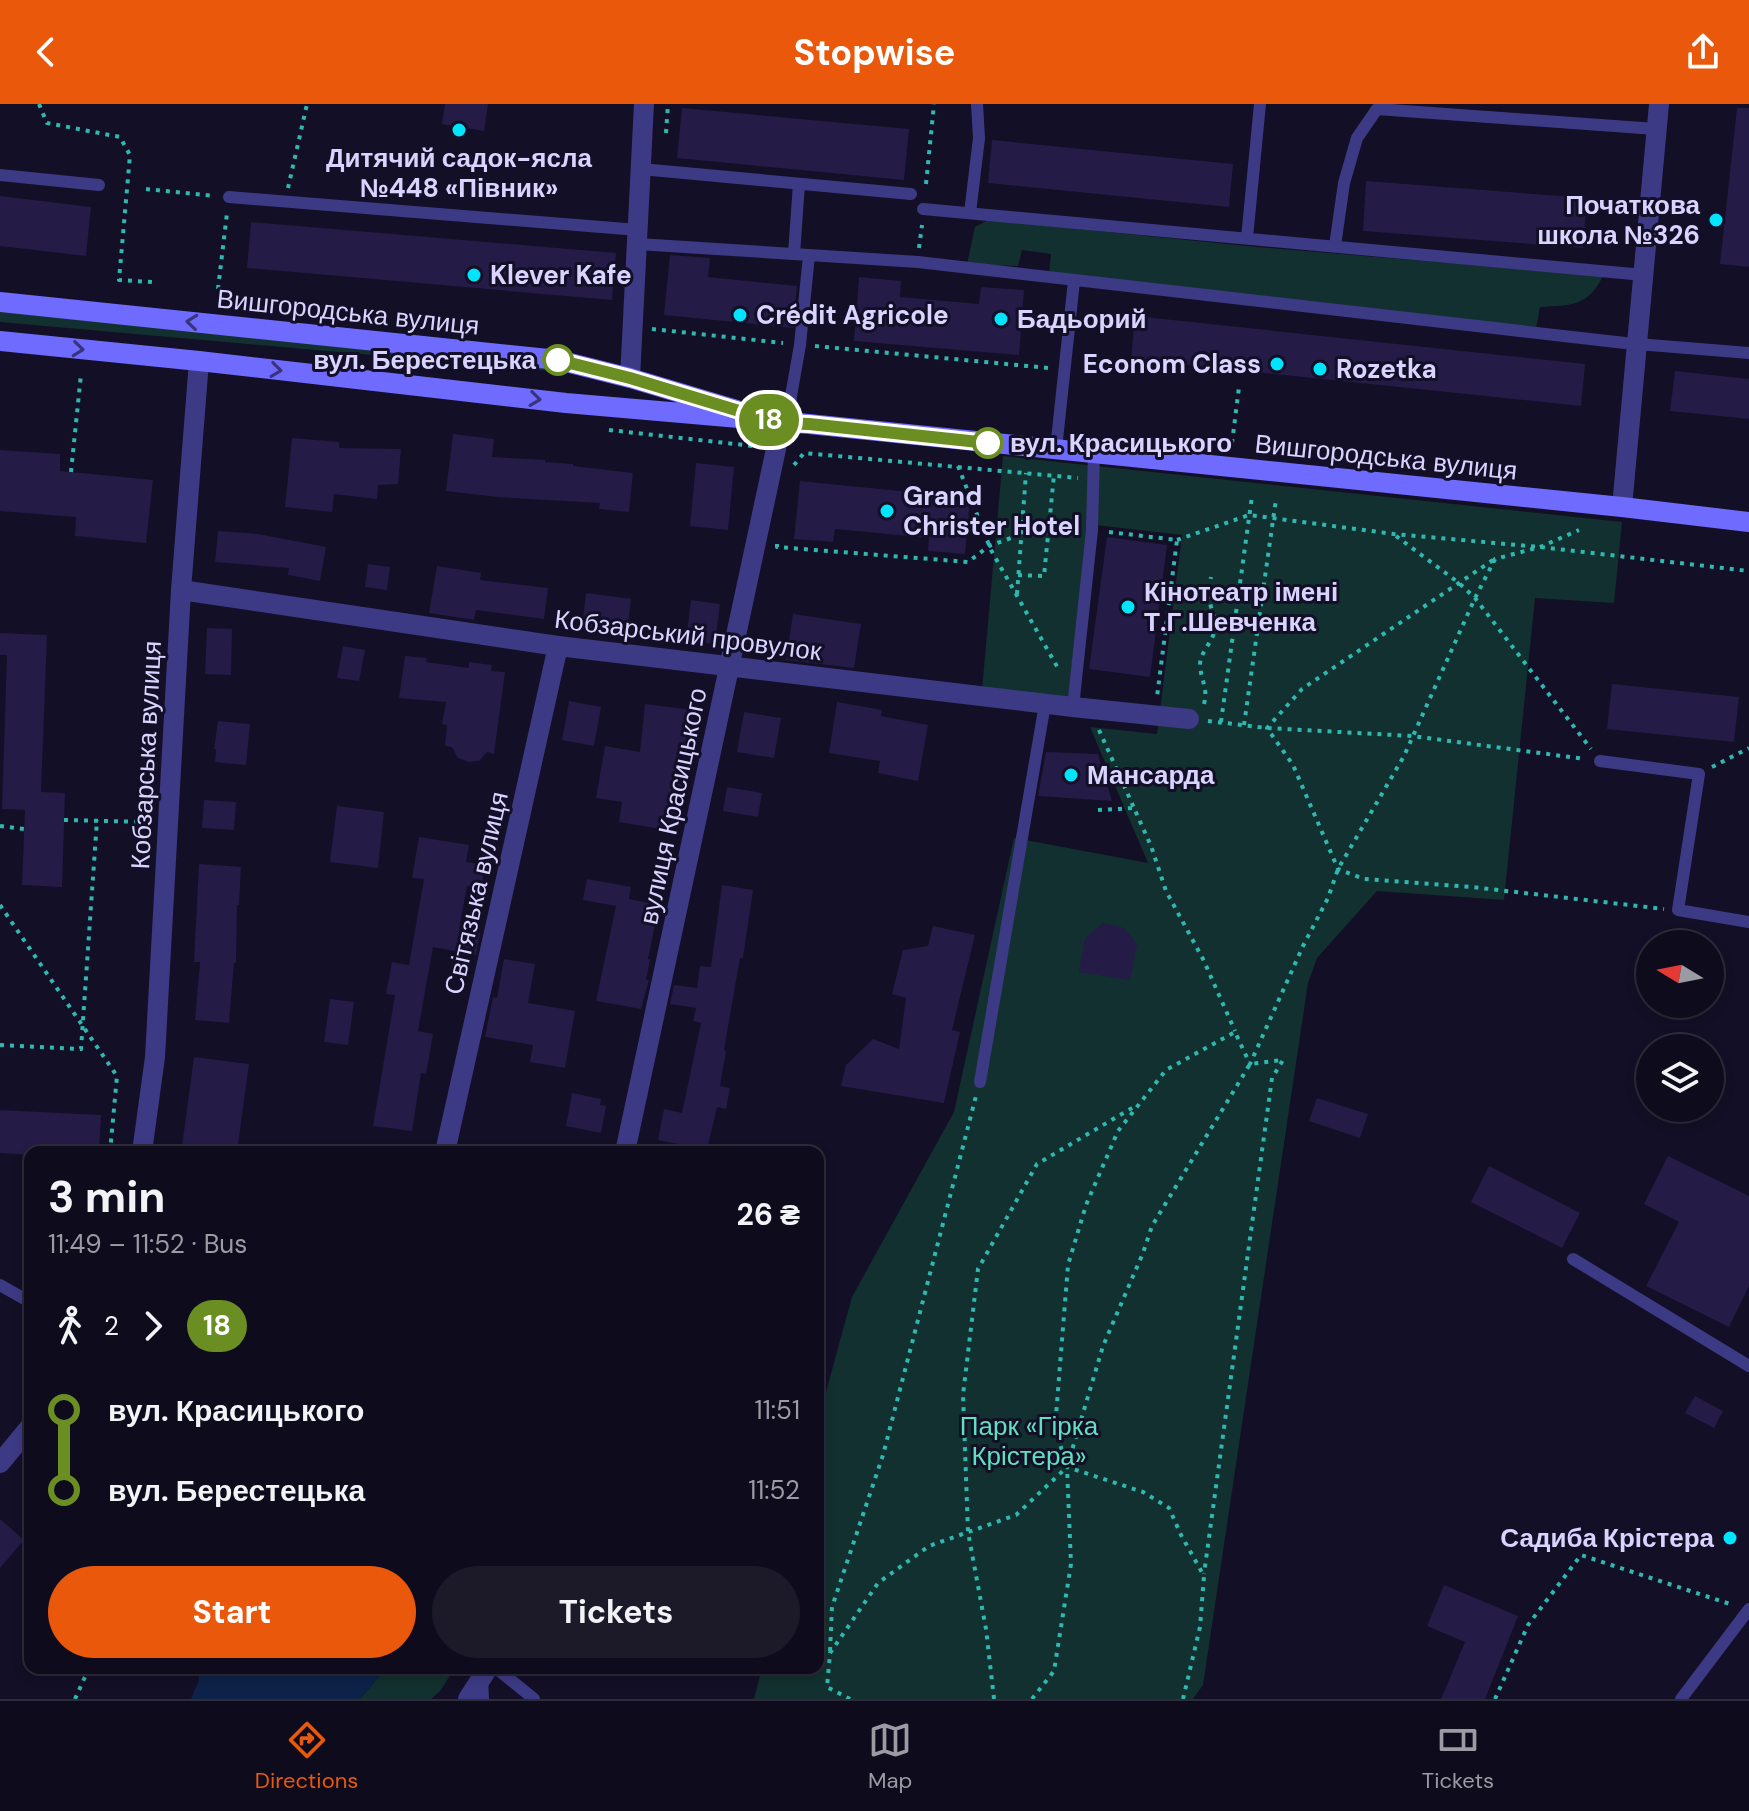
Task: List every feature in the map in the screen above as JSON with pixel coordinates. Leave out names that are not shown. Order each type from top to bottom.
[{"type":"main road","name":"Вишгородська вулиця","points":[[0,302],[558,360],[785,423]]},
{"type":"main road","name":"Вишгородська вулиця","points":[[0,341],[566,403],[1056,449],[1749,522]]},
{"type":"street","points":[[630,378],[644,104]]},
{"type":"street","points":[[1622,507],[1659,104]]},
{"type":"street","name":"Кобзарська вулиця","points":[[143,1146],[155,1057],[181,590],[199,361]]},
{"type":"street","name":"вулиця Красицького","points":[[626,1146],[776,449],[785,423]]},
{"type":"street","name":"Кобзарський провулок","points":[[181,590],[558,646],[1192,719]]},
{"type":"street","name":"Світязька вулиця","points":[[446,1146],[558,646]]},
{"type":"street","points":[[0,1463],[24,1434]]},
{"type":"street","points":[[468,1699],[487,1678]]},
{"type":"lane","points":[[970,213],[979,138],[977,104]]},
{"type":"lane","points":[[1247,238],[1260,104]]},
{"type":"lane","points":[[1335,246],[1344,183],[1357,138],[1377,109],[1656,129]]},
{"type":"lane","points":[[641,169],[911,194]]},
{"type":"lane","points":[[0,175],[99,185]]},
{"type":"lane","points":[[794,254],[799,184]]},
{"type":"lane","points":[[229,197],[794,254],[918,262],[1638,344],[1749,353]]},
{"type":"lane","points":[[923,209],[1644,275]]},
{"type":"lane","points":[[785,423],[800,345],[809,255]]},
{"type":"lane","points":[[1056,449],[1074,281]]},
{"type":"lane","points":[[1079,704],[1092,530],[1094,453]]},
{"type":"lane","points":[[980,1082],[1045,704]]},
{"type":"lane","points":[[1600,761],[1699,774],[1678,910],[1749,922]]},
{"type":"lane","points":[[1573,1259],[1749,1366]]},
{"type":"lane","points":[[0,1285],[24,1299]]},
{"type":"lane","points":[[1681,1699],[1749,1610]]},
{"type":"lane","points":[[487,1678],[534,1699]]},
{"type":"path","points":[[39,104],[47,123],[120,137],[130,155],[119,280],[152,282]]},
{"type":"path","points":[[285,202],[307,104]]},
{"type":"path","points":[[146,189],[229,197],[218,289]]},
{"type":"path","points":[[647,329],[1064,369]]},
{"type":"path","points":[[71,472],[81,374]]},
{"type":"path","points":[[1232,443],[1239,387]]},
{"type":"path","points":[[791,469],[804,453],[1094,480]]},
{"type":"path","points":[[958,466],[989,546],[1134,808],[1166,891],[1203,959],[1250,1064]]},
{"type":"path","points":[[1017,596],[1026,473]]},
{"type":"path","points":[[1018,575],[1044,576],[1054,475]]},
{"type":"path","points":[[1221,722],[1252,496]]},
{"type":"path","points":[[1244,725],[1276,499]]},
{"type":"path","points":[[779,531],[777,547],[968,562],[989,546],[1022,534],[1092,530],[1177,540],[1249,515],[1394,534],[1749,571]]},
{"type":"path","points":[[1267,728],[1302,689],[1495,559],[1540,547],[1579,530]]},
{"type":"path","points":[[1394,534],[1475,598],[1600,761]]},
{"type":"path","points":[[1154,715],[1177,540]]},
{"type":"path","points":[[830,1653],[878,1583],[929,1546],[1016,1515],[1067,1467],[1103,1346],[1152,1226],[1250,1064],[1328,898],[1338,869],[1404,756],[1495,559]]},
{"type":"path","points":[[1192,719],[1202,710],[1207,693],[1200,665],[1216,624],[1208,593],[1211,577]]},
{"type":"path","points":[[1192,719],[1267,728],[1412,736],[1600,761]]},
{"type":"path","points":[[1267,728],[1293,765],[1338,869],[1364,879],[1472,887],[1678,910]]},
{"type":"path","points":[[1699,774],[1749,748]]},
{"type":"path","points":[[1098,810],[1134,808]]},
{"type":"path","points":[[64,820],[169,822]]},
{"type":"path","points":[[0,1045],[81,1049],[97,820]]},
{"type":"path","points":[[0,826],[24,829]]},
{"type":"path","points":[[0,905],[117,1076],[111,1146]]},
{"type":"path","points":[[1032,1699],[1054,1671],[1071,1564],[1067,1467],[1055,1428],[1068,1265],[1086,1205],[1118,1131],[1166,1070],[1235,1032]]},
{"type":"path","points":[[1183,1699],[1200,1627],[1204,1576],[1272,1078],[1283,1060],[1250,1064]]},
{"type":"path","points":[[850,1699],[827,1687],[832,1607],[883,1455],[980,1082]]},
{"type":"path","points":[[994,1699],[986,1629],[968,1532],[963,1395],[978,1269],[1037,1164],[1140,1104]]},
{"type":"path","points":[[1067,1467],[1143,1492],[1169,1508],[1204,1576]]},
{"type":"path","points":[[1495,1699],[1528,1625],[1581,1555],[1749,1610]]},
{"type":"path","points":[[75,1699],[86,1674]]},
{"type":"green space","points":[[988,220],[1257,247],[1603,276],[1591,294],[1578,302],[1540,307],[1536,329],[1049,274],[1051,254],[1022,250],[1018,266],[967,264],[975,227]]},
{"type":"green space","points":[[0,311],[563,364],[562,372],[0,322]]},
{"type":"green space","name":"Парк «Гірка Крістера»","points":[[1003,456],[1622,522],[1614,603],[1535,598],[1504,900],[1377,891],[1317,958],[1308,983],[1203,1685],[1193,1699],[754,1699],[760,1674],[824,1674],[824,1399],[852,1297],[954,1112],[1014,838],[1148,863],[1090,727],[1157,734],[1182,535],[1087,524],[1068,699],[982,690]]},
{"type":"green space","points":[[381,1674],[451,1674],[431,1699],[360,1699]]},
{"type":"water","points":[[198,1674],[381,1674],[360,1699],[191,1699],[199,1680]]},
{"type":"building","points":[[445,104],[488,104],[484,131],[442,124]]},
{"type":"building","points":[[682,108],[909,129],[904,180],[677,158]]},
{"type":"building","points":[[1737,108],[1749,108],[1749,267],[1720,264]]},
{"type":"building","points":[[992,140],[1233,164],[1229,207],[988,183]]},
{"type":"building","points":[[1366,181],[1587,198],[1583,248],[1363,231]]},
{"type":"building","points":[[0,196],[91,207],[86,256],[0,246]]},
{"type":"building","points":[[251,222],[616,253],[612,300],[247,268]]},
{"type":"building","points":[[670,255],[710,258],[708,277],[797,286],[793,328],[664,315]]},
{"type":"building","points":[[859,277],[901,281],[900,297],[979,304],[981,287],[1024,290],[1019,355],[854,341]]},
{"type":"building","points":[[1135,316],[1585,364],[1581,406],[1131,359]]},
{"type":"building","points":[[1675,371],[1749,379],[1749,419],[1670,411]]},
{"type":"building","points":[[453,434],[494,439],[492,457],[545,460],[633,473],[629,512],[599,509],[600,503],[446,491]]},
{"type":"building","points":[[292,438],[339,442],[339,448],[401,449],[398,484],[378,485],[377,499],[334,494],[332,512],[285,507]]},
{"type":"building","points":[[0,450],[60,454],[60,471],[153,480],[146,543],[75,536],[76,517],[0,511]]},
{"type":"building","points":[[696,463],[734,467],[728,530],[690,526]]},
{"type":"building","points":[[800,481],[970,498],[965,554],[928,551],[929,538],[835,529],[833,542],[794,539]]},
{"type":"building","points":[[218,531],[258,534],[326,547],[320,581],[288,575],[289,568],[215,562]]},
{"type":"building","name":"Кінотеатр імені Т.Г.Шевченка","points":[[1107,537],[1167,545],[1150,677],[1089,669]]},
{"type":"building","points":[[368,564],[390,567],[387,590],[365,587]]},
{"type":"building","points":[[437,566],[481,573],[480,580],[548,588],[544,619],[476,610],[474,620],[429,613]]},
{"type":"building","points":[[586,593],[631,599],[627,633],[582,628]]},
{"type":"building","points":[[691,600],[720,604],[715,644],[686,641]]},
{"type":"building","points":[[793,614],[861,624],[854,668],[786,660]]},
{"type":"building","points":[[207,628],[232,629],[231,675],[205,674]]},
{"type":"building","points":[[0,633],[47,635],[41,792],[65,793],[62,887],[22,885],[25,810],[2,809],[7,655],[0,655]]},
{"type":"building","points":[[343,646],[365,650],[359,681],[337,678]]},
{"type":"building","points":[[405,656],[469,668],[469,662],[492,665],[491,671],[505,672],[494,754],[487,752],[479,761],[469,762],[458,758],[452,747],[445,746],[447,725],[442,724],[446,702],[399,698]]},
{"type":"building","points":[[1612,684],[1739,697],[1734,742],[1607,729]]},
{"type":"building","points":[[569,701],[601,707],[594,746],[562,740]]},
{"type":"building","points":[[837,702],[882,710],[881,716],[928,725],[918,781],[878,773],[880,761],[829,753]]},
{"type":"building","points":[[645,704],[693,710],[673,831],[619,822],[622,802],[596,798],[605,746],[640,752]]},
{"type":"building","points":[[744,712],[781,718],[774,758],[737,752]]},
{"type":"building","points":[[218,721],[250,724],[246,765],[215,762]]},
{"type":"building","name":"Мансарда","points":[[1046,752],[1098,754],[1112,801],[1038,796]]},
{"type":"building","points":[[727,787],[762,793],[758,817],[723,811]]},
{"type":"building","points":[[204,800],[236,802],[234,830],[202,828]]},
{"type":"building","points":[[337,806],[384,812],[378,868],[330,862]]},
{"type":"building","points":[[419,837],[469,845],[466,862],[485,865],[481,888],[467,886],[459,929],[480,933],[476,955],[433,947],[418,1031],[433,1034],[426,1074],[421,1073],[412,1131],[373,1126],[395,995],[386,994],[392,962],[409,965],[424,879],[412,878]]},
{"type":"building","points":[[199,864],[241,867],[229,1023],[195,1020],[200,962],[194,962]]},
{"type":"building","points":[[587,879],[631,887],[629,899],[659,905],[648,959],[646,980],[649,980],[641,1009],[596,1001],[616,906],[583,900]]},
{"type":"building","points":[[722,885],[753,890],[724,1050],[720,1086],[730,1088],[726,1109],[717,1107],[708,1146],[687,1146],[658,1140],[664,1109],[682,1113],[701,1023],[693,1021],[696,1008],[670,1004],[674,985],[697,988],[700,966],[711,967]]},
{"type":"building","points":[[1103,923],[1124,928],[1137,944],[1130,980],[1079,972],[1085,938]]},
{"type":"building","points":[[933,926],[975,935],[952,1030],[960,1032],[944,1103],[841,1086],[846,1065],[873,1039],[899,1049],[906,998],[892,994],[903,950],[928,946]]},
{"type":"building","points":[[504,959],[535,964],[528,1003],[575,1011],[565,1068],[530,1062],[533,1045],[485,1037],[493,997],[497,998]]},
{"type":"building","points":[[330,999],[354,1002],[348,1045],[324,1042]]},
{"type":"building","points":[[194,1057],[249,1064],[238,1146],[182,1146]]},
{"type":"building","points":[[572,1093],[601,1099],[600,1105],[606,1106],[601,1133],[566,1126]]},
{"type":"building","points":[[1317,1098],[1368,1114],[1360,1138],[1309,1121]]},
{"type":"building","points":[[0,1110],[101,1115],[99,1146],[24,1146],[24,1155],[0,1153]]},
{"type":"building","points":[[1668,1156],[1749,1196],[1749,1286],[1729,1327],[1646,1286],[1679,1222],[1644,1204]]},
{"type":"building","points":[[1489,1166],[1580,1213],[1562,1248],[1471,1202]]},
{"type":"building","points":[[1695,1396],[1723,1411],[1714,1428],[1685,1413]]},
{"type":"building","points":[[0,1519],[24,1540],[0,1568]]},
{"type":"building","points":[[1444,1585],[1518,1616],[1485,1699],[1441,1699],[1465,1642],[1427,1626]]},
{"type":"bus line","name":"18","points":[[558,360],[630,378],[779,423],[988,443]]},
{"type":"place","name":"Дитячий садок-ясла №448 «Півник»","points":[[459,130]]},
{"type":"place","name":"Початкова школа №326","points":[[1716,220]]},
{"type":"place","name":"Klever Kafe","points":[[474,275]]},
{"type":"place","name":"Crédit Agricole","points":[[740,315]]},
{"type":"place","name":"Бадьорий","points":[[1001,319]]},
{"type":"place","name":"вул. Берестецька","points":[[558,360]]},
{"type":"place","name":"Econom Class","points":[[1277,364]]},
{"type":"place","name":"Rozetka","points":[[1320,369]]},
{"type":"place","name":"вул. Красицького","points":[[988,443]]},
{"type":"place","name":"Grand Christer Hotel","points":[[887,511]]},
{"type":"place","name":"Кінотеатр імені Т.Г.Шевченка","points":[[1128,607]]},
{"type":"place","name":"Мансарда","points":[[1071,775]]},
{"type":"place","name":"Садиба Крістера","points":[[1730,1538]]}]
